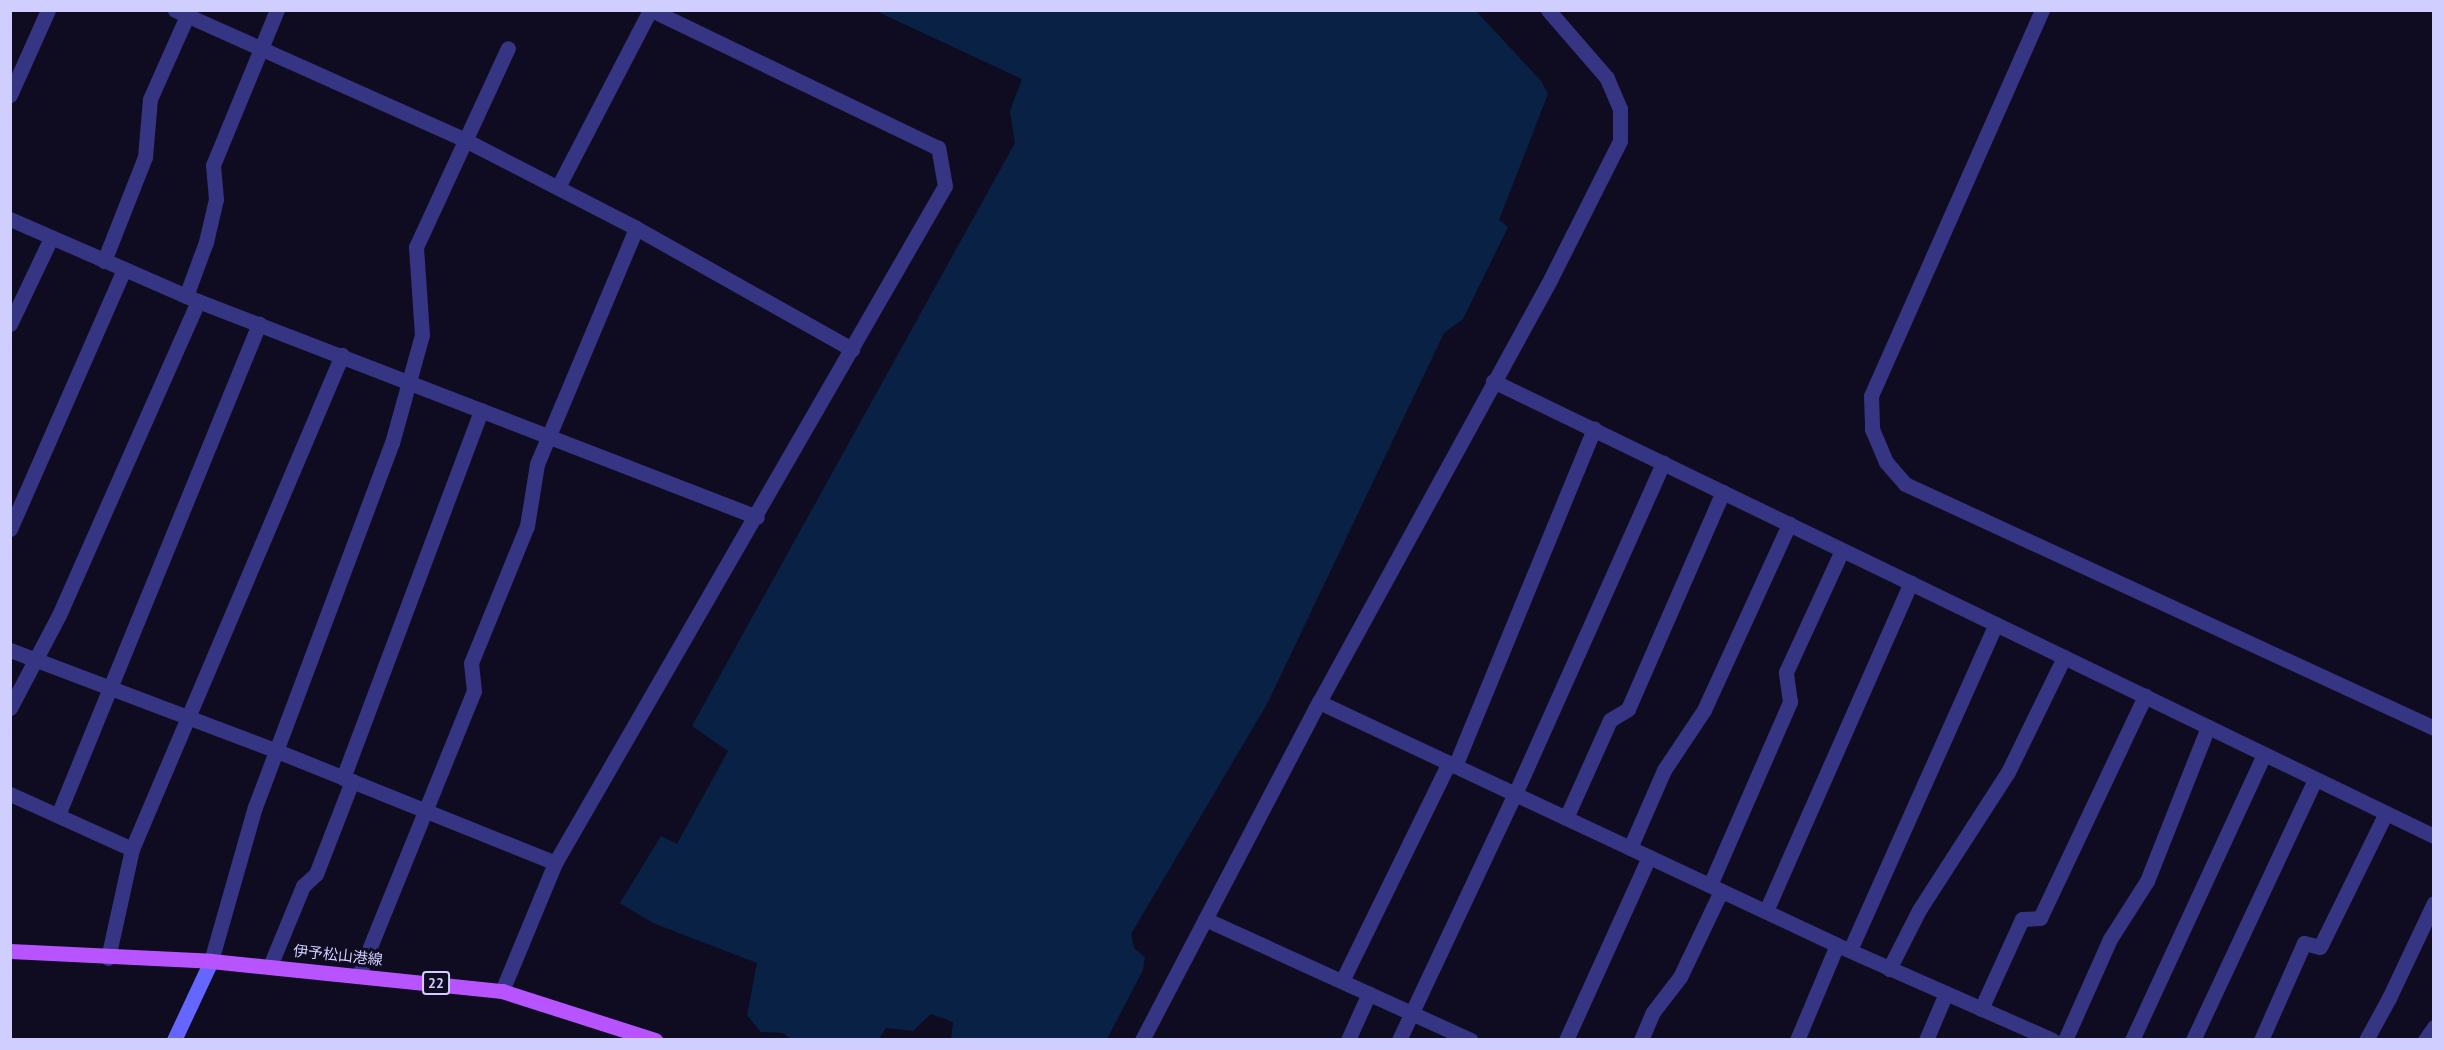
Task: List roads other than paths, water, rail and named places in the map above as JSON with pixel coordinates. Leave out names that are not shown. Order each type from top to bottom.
[{"type":"main road","name":"伊予松山港線","points":[[10,951],[108,958],[211,961],[359,974],[502,991],[655,1040]]},
{"type":"main road","points":[[174,1040],[211,961]]},
{"type":"street","points":[[10,95],[48,10]]},
{"type":"street","points":[[10,708],[33,659],[59,615],[192,298],[216,199],[213,165],[277,10]]},
{"type":"street","points":[[502,991],[555,863],[757,517],[945,186],[938,148],[650,10],[558,187]]},
{"type":"street","points":[[1142,1040],[1319,702],[1620,141],[1620,109],[1606,78],[1548,10]]},
{"type":"street","points":[[2042,10],[1871,396],[1872,429],[1886,462],[1905,484],[2433,728]]},
{"type":"street","points":[[104,261],[145,157],[150,99],[181,13],[465,140],[636,228],[852,349]]},
{"type":"street","points":[[211,961],[255,807],[392,443],[422,335],[416,247],[508,48]]},
{"type":"street","points":[[10,219],[192,298],[757,517]]},
{"type":"street","points":[[359,974],[474,691],[471,663],[527,526],[537,464],[636,228]]},
{"type":"street","points":[[10,324],[51,238]]},
{"type":"street","points":[[10,529],[124,269]]},
{"type":"street","points":[[58,816],[108,688],[142,618],[259,324]]},
{"type":"street","points":[[108,958],[132,849],[342,355]]},
{"type":"street","points":[[1493,381],[2433,836]]},
{"type":"street","points":[[270,966],[303,886],[316,874],[348,779],[482,410]]},
{"type":"street","points":[[1342,981],[1452,764],[1593,429]]},
{"type":"street","points":[[1399,1040],[1410,1012],[1515,794],[1663,463]]},
{"type":"street","points":[[1566,818],[1610,720],[1628,709],[1724,492]]},
{"type":"street","points":[[1630,848],[1664,770],[1704,710],[1789,524]]},
{"type":"street","points":[[1641,1040],[1653,1012],[1680,977],[1790,702],[1786,672],[1842,550]]},
{"type":"street","points":[[1766,911],[1911,584]]},
{"type":"street","points":[[1797,1040],[1996,624]]},
{"type":"street","points":[[10,650],[186,719],[277,751],[555,863]]},
{"type":"street","points":[[1889,969],[1919,909],[2008,772],[2064,657]]},
{"type":"street","points":[[1981,1009],[2022,919],[2040,918],[2145,696]]},
{"type":"street","points":[[1319,702],[1889,969],[2042,1038]]},
{"type":"street","points":[[2065,1040],[2110,939],[2147,881],[2208,727]]},
{"type":"street","points":[[2132,1040],[2264,754]]},
{"type":"street","points":[[2193,1040],[2316,779]]},
{"type":"street","points":[[10,794],[132,849]]},
{"type":"street","points":[[2261,1040],[2304,944],[2320,946],[2386,813]]},
{"type":"street","points":[[1566,1040],[1649,857]]},
{"type":"street","points":[[2366,1040],[2390,998],[2433,903]]},
{"type":"street","points":[[1205,919],[1471,1040]]},
{"type":"street","points":[[1348,1040],[1369,993]]},
{"type":"street","points":[[1926,1040],[1946,993]]},
{"type":"street","points":[[2425,1040],[2433,1027]]},
{"type":"water","points":[[876,11],[1476,11],[1541,81],[1548,94],[1499,220],[1508,227],[1463,319],[1444,333],[1267,704],[1131,934],[1134,948],[1145,957],[1143,970],[1107,1039],[951,1039],[953,1022],[931,1014],[913,1031],[886,1028],[879,1039],[791,1039],[783,1033],[761,1032],[747,1015],[757,963],[653,923],[620,903],[661,836],[677,844],[728,751],[692,726],[1015,143],[1010,111],[1022,79]]}]
